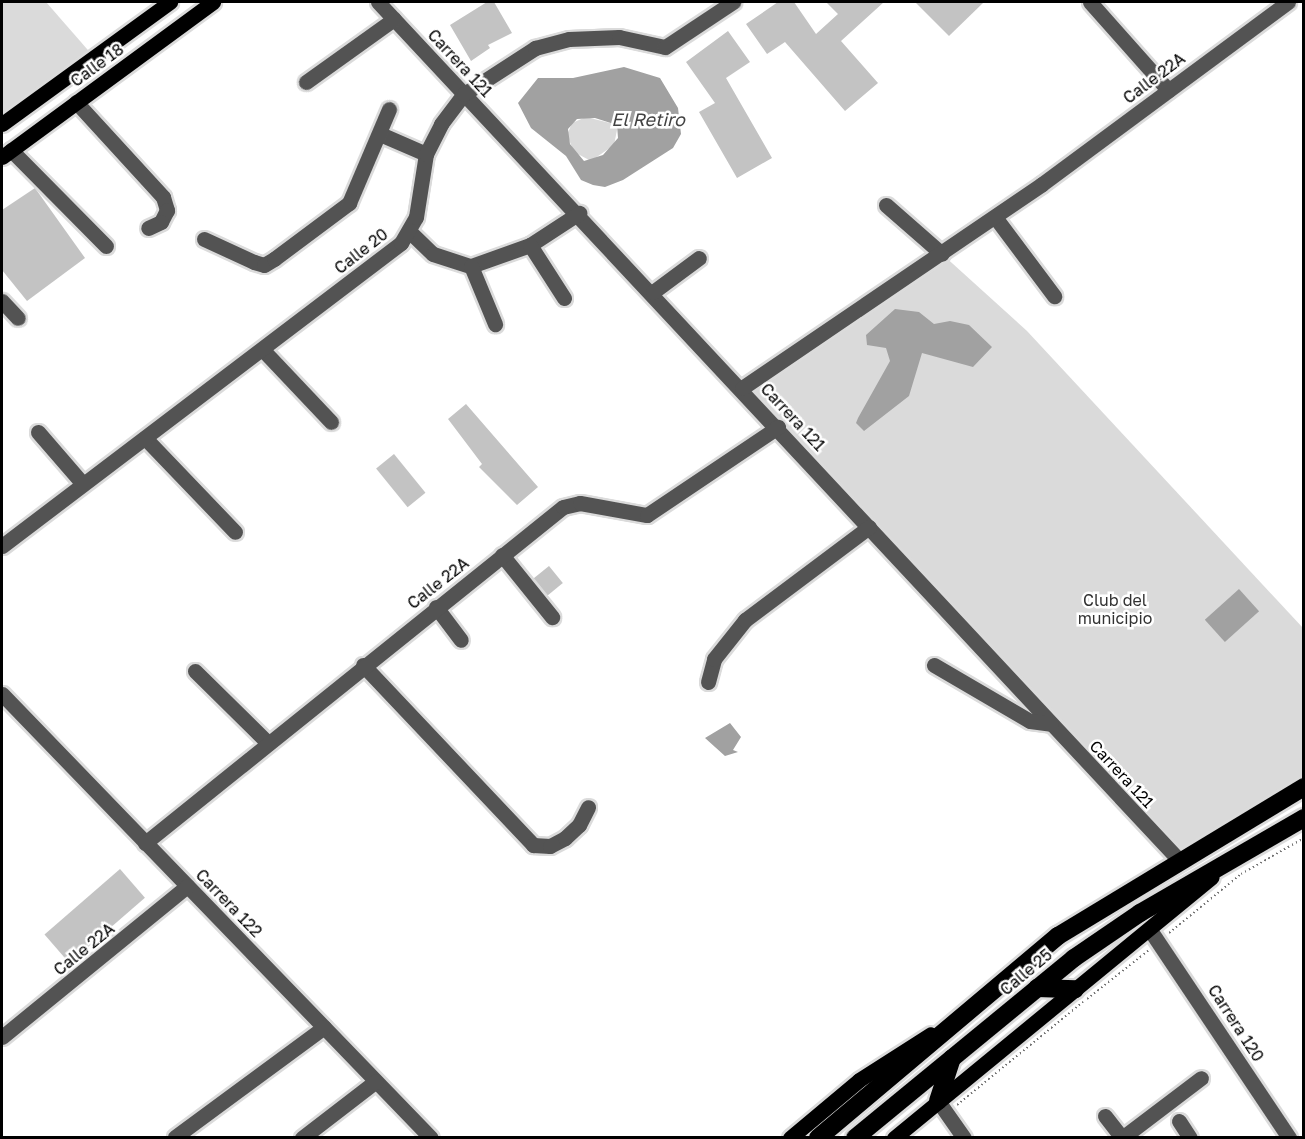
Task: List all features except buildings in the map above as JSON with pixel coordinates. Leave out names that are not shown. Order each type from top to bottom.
[{"type":"highway","name":"Calle 25","points":[[818,1137],[1058,936],[1179,860],[1304,787]]},
{"type":"highway","name":"Calle 25","points":[[855,1137],[1037,988],[1140,913],[1304,818]]},
{"type":"highway","points":[[1037,988],[1075,989]]},
{"type":"highway","points":[[942,1107],[952,1058]]},
{"type":"main road","name":"Calle 18","points":[[2,124],[170,2]]},
{"type":"main road","name":"Calle 18","points":[[6,153],[213,2]]},
{"type":"main road","name":"Calle 25","points":[[894,1137],[942,1107],[1075,989],[1155,935],[1236,857]]},
{"type":"main road","name":"Calle 25","points":[[790,1137],[859,1080],[964,1013]]},
{"type":"street","name":"Carrera 121","points":[[378,2],[653,292],[1179,860]]},
{"type":"street","name":"Calle 20","points":[[2,546],[82,483],[263,350],[411,233],[426,154],[441,124],[464,94],[535,48],[569,39],[620,38],[665,47],[733,2]]},
{"type":"street","points":[[1090,2],[1168,90]]},
{"type":"street","name":"Calle 22A","points":[[742,388],[942,255],[1288,2]]},
{"type":"street","points":[[306,82],[394,19]]},
{"type":"street","points":[[76,102],[163,198],[166,210],[161,222],[148,228]]},
{"type":"street","points":[[204,239],[264,265],[274,259],[349,203],[389,110]]},
{"type":"street","points":[[380,134],[426,154]]},
{"type":"street","points":[[6,153],[106,246]]},
{"type":"street","points":[[886,205],[942,255]]},
{"type":"street","points":[[411,233],[433,254],[471,266],[530,245],[579,213]]},
{"type":"street","points":[[995,217],[1054,296]]},
{"type":"street","points":[[530,245],[564,298]]},
{"type":"street","points":[[653,292],[699,258]]},
{"type":"street","points":[[471,266],[495,324]]},
{"type":"street","points":[[2,302],[18,318]]},
{"type":"street","points":[[263,350],[331,422]]},
{"type":"street","name":"Calle 22A","points":[[146,843],[363,665],[563,507],[580,503],[633,516],[655,512],[778,427]]},
{"type":"street","points":[[39,432],[82,483]]},
{"type":"street","points":[[145,438],[235,532]]},
{"type":"street","points":[[708,682],[714,659],[745,620],[869,527]]},
{"type":"street","points":[[502,555],[552,617]]},
{"type":"street","points":[[436,607],[461,640]]},
{"type":"street","points":[[363,665],[533,845],[550,846],[565,838],[579,825],[588,807]]},
{"type":"street","points":[[934,665],[1030,721],[1051,724]]},
{"type":"street","points":[[195,671],[268,743]]},
{"type":"street","name":"Carrera 122","points":[[2,694],[431,1137]]},
{"type":"street","name":"Calle 22A","points":[[2,1037],[187,886]]},
{"type":"street","name":"Carrera 120","points":[[1155,935],[1290,1137]]},
{"type":"street","points":[[175,1137],[324,1027]]},
{"type":"street","points":[[1105,1116],[1122,1137],[1201,1078]]},
{"type":"street","points":[[302,1137],[376,1081]]},
{"type":"street","points":[[942,1107],[964,1137]]},
{"type":"street","points":[[1179,1121],[1190,1137]]},
{"type":"path","points":[[942,1107],[1155,935],[1241,874],[1304,838]]},
{"type":"green space","points":[[2,2],[46,2],[94,57],[2,124]]},
{"type":"green space","points":[[586,117],[618,125],[614,145],[591,161],[574,152],[567,135],[572,123]]},
{"type":"green space","name":"Club del municipio","points":[[942,254],[1027,331],[1303,628],[1303,787],[1179,860],[742,388]]},
{"type":"water","name":"El Retiro","points":[[624,67],[660,78],[678,108],[681,134],[673,148],[623,180],[605,187],[581,180],[566,156],[531,128],[518,103],[538,78],[573,78]],"holes":[[[595,118],[617,125],[618,138],[603,155],[584,161],[570,144],[568,129],[577,119]]]},
{"type":"water","points":[[895,309],[919,312],[934,324],[950,321],[969,325],[992,347],[973,367],[922,353],[909,396],[864,431],[856,423],[890,361],[886,348],[867,345],[866,335]]},
{"type":"water","points":[[1239,589],[1259,611],[1225,642],[1205,620]]},
{"type":"water","points":[[730,723],[741,737],[733,750],[738,752],[725,756],[705,738]]}]
